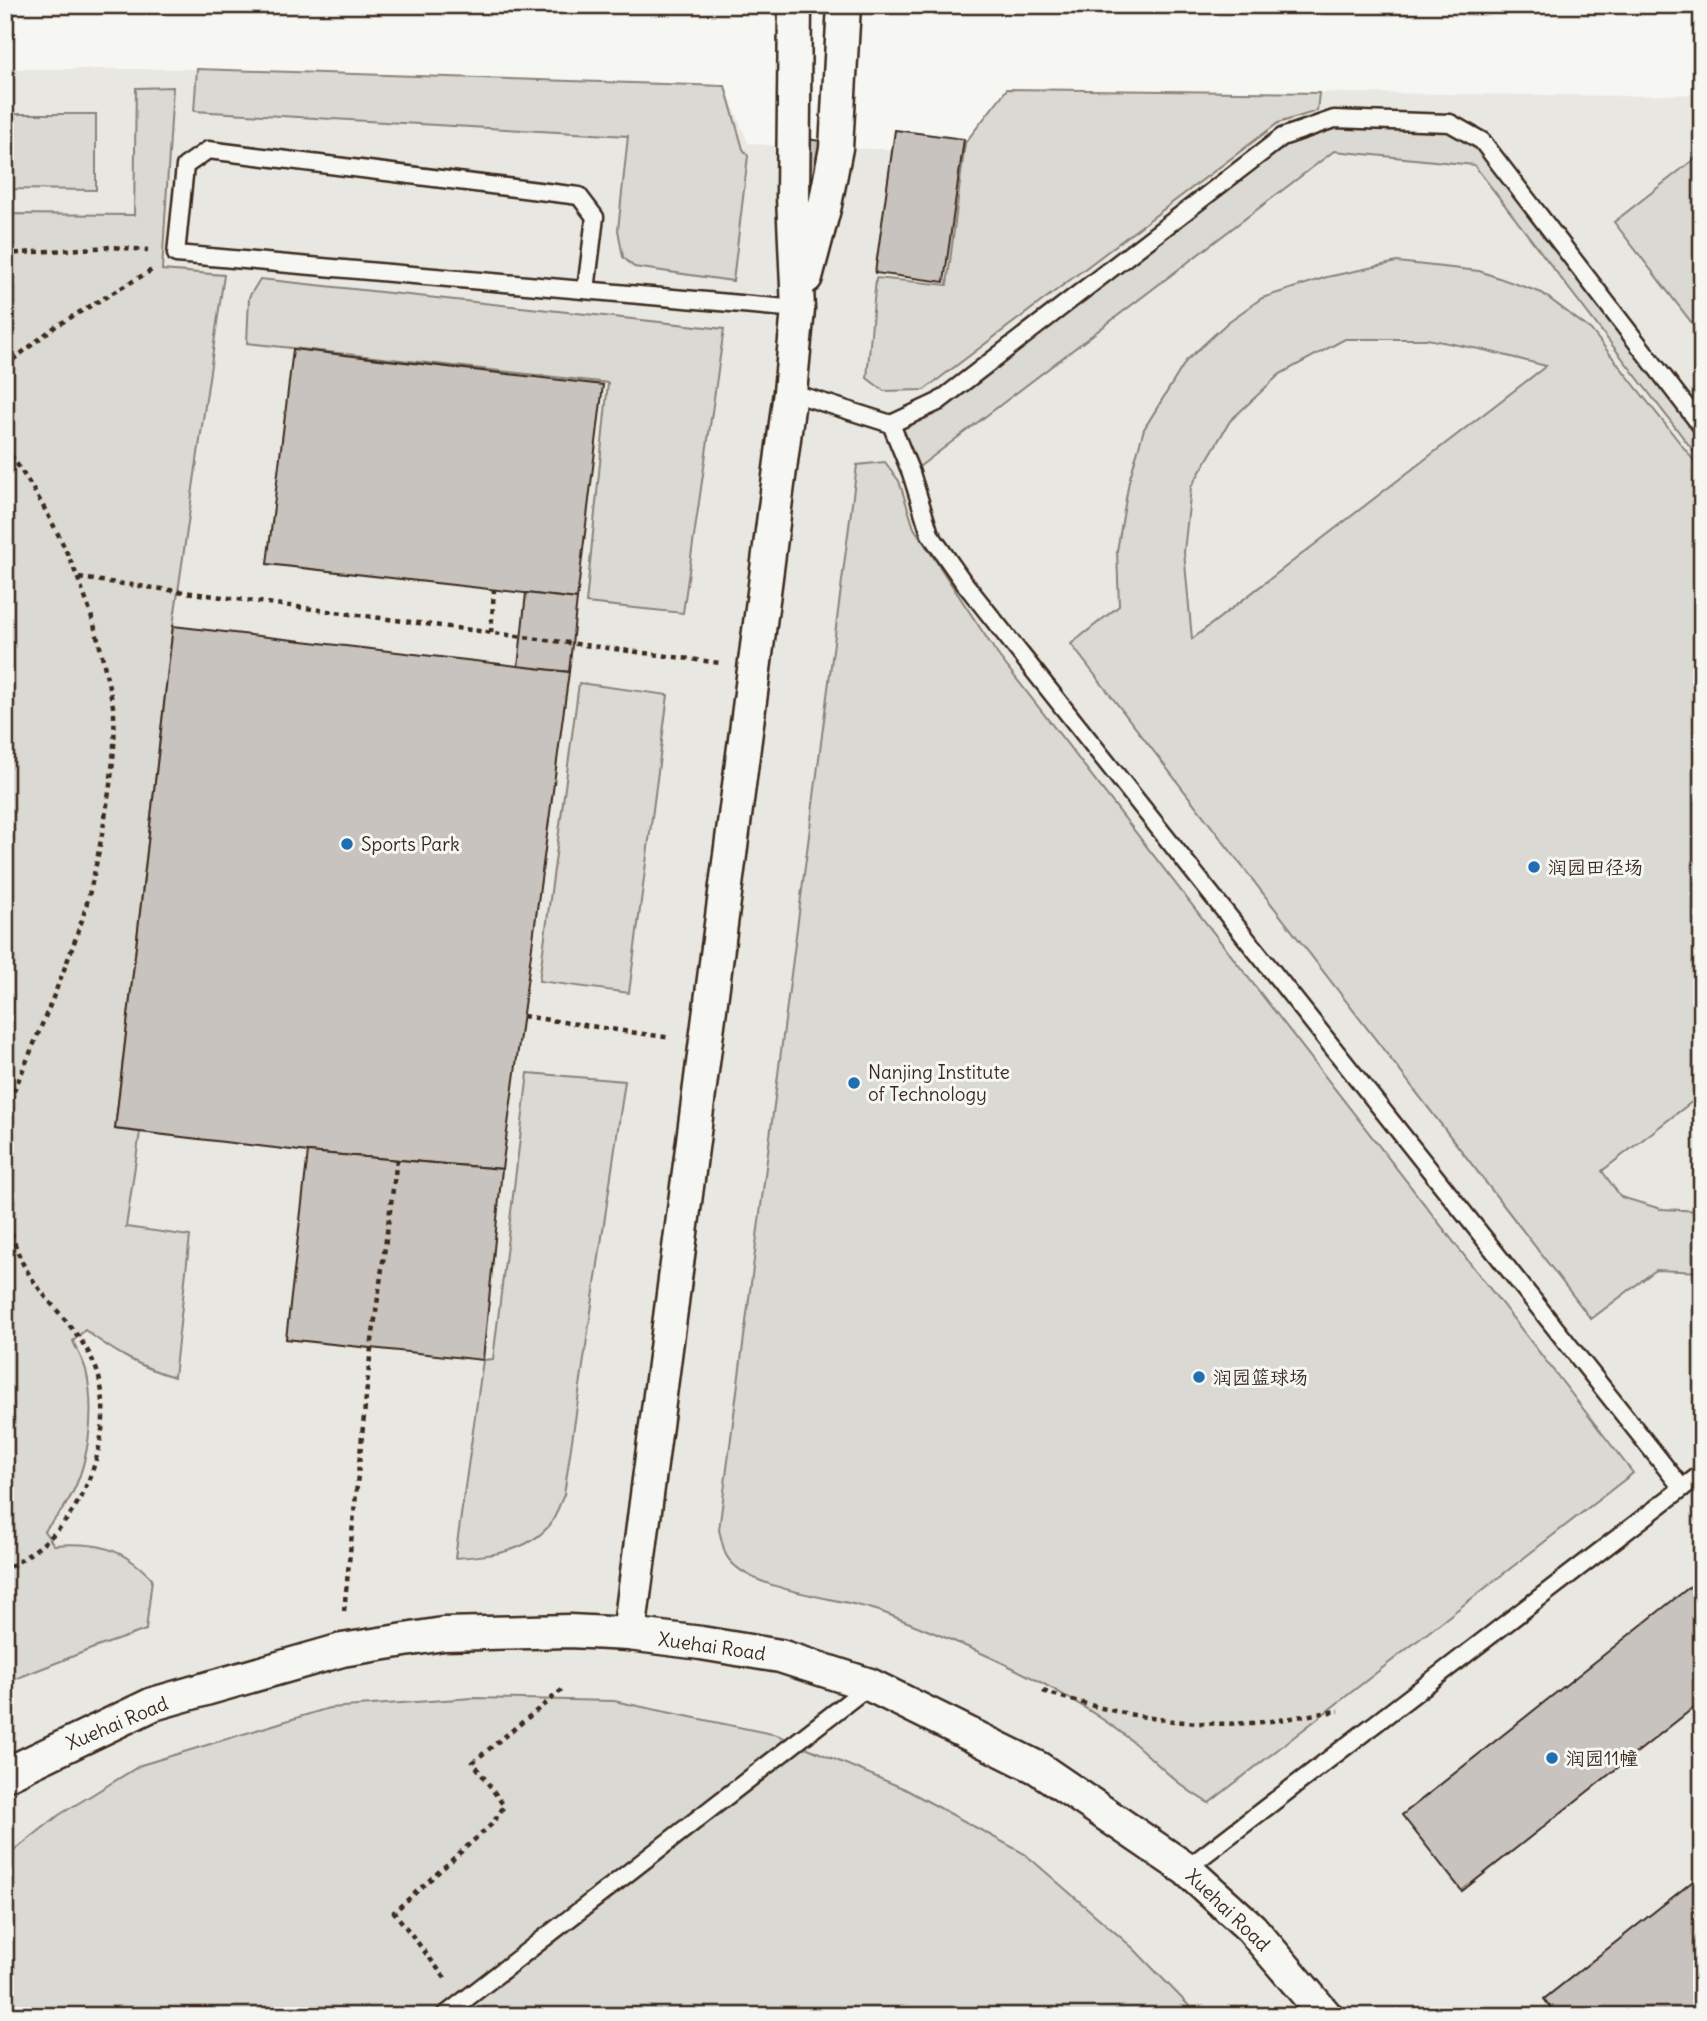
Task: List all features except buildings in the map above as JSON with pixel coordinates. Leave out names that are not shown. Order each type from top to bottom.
[{"type":"street","points":[[629,1634],[790,392],[798,309],[793,197],[795,5]]},
{"type":"street","points":[[798,309],[825,205],[836,148],[844,5]]},
{"type":"street","name":"Xuehai Road","points":[[5,1775],[153,1704],[342,1650],[443,1634],[569,1631],[629,1634],[780,1656],[870,1685],[1038,1768],[1186,1869],[1251,1928],[1326,2016]]},
{"type":"lane","points":[[790,392],[891,424],[938,402],[1282,137],[1334,119],[1450,122],[1482,141],[1702,427]]},
{"type":"lane","points":[[586,290],[595,216],[579,196],[208,150],[185,166],[176,254],[798,309]]},
{"type":"lane","points":[[891,424],[911,473],[930,534],[962,580],[1682,1488]]},
{"type":"lane","points":[[1186,1869],[1702,1474]]},
{"type":"lane","points":[[444,2016],[870,1685]]},
{"type":"path","points":[[5,254],[111,247],[176,254]]},
{"type":"path","points":[[5,366],[56,326],[176,254]]},
{"type":"path","points":[[5,447],[29,481],[79,578],[102,651],[114,715],[111,782],[100,849],[83,917],[58,987],[5,1112]]},
{"type":"path","points":[[79,578],[755,668]]},
{"type":"path","points":[[491,633],[494,590]]},
{"type":"path","points":[[523,1016],[706,1043]]},
{"type":"path","points":[[342,1650],[344,1606],[371,1348],[397,1160]]},
{"type":"path","points":[[5,1214],[25,1268],[79,1336],[94,1362],[104,1400],[102,1440],[82,1492],[64,1522],[49,1538],[5,1570]]},
{"type":"path","points":[[463,2001],[394,1912],[493,1823],[504,1806],[473,1762],[562,1690]]},
{"type":"path","points":[[1043,1691],[1091,1707],[1190,1722],[1249,1723],[1339,1711]]},
{"type":"shaded area","name":"Nanjing Institute of Technology","points":[[5,69],[197,69],[725,86],[748,143],[794,148],[959,150],[1007,89],[1627,96],[1702,94],[1702,2016],[5,2016]]},
{"type":"shaded area","points":[[197,69],[725,86],[743,149],[748,156],[733,281],[634,267],[623,257],[618,230],[628,136],[194,111]]},
{"type":"shaded area","points":[[173,87],[162,270],[224,275],[173,626],[115,1129],[140,1132],[126,1227],[190,1236],[174,1377],[128,1358],[85,1330],[73,1341],[85,1366],[89,1387],[88,1440],[80,1475],[73,1491],[63,1509],[44,1531],[54,1545],[83,1545],[108,1549],[141,1568],[152,1579],[146,1630],[5,1683],[5,214],[134,215],[136,88]]},
{"type":"shaded area","points":[[1007,89],[1319,93],[1317,111],[1278,123],[924,390],[884,391],[867,378],[876,278],[947,285],[965,143]]},
{"type":"shaded area","points":[[5,114],[96,114],[96,190],[5,189]]},
{"type":"shaded area","points":[[1334,119],[1450,123],[1482,141],[1702,427],[1702,462],[1474,165],[1334,151],[911,473],[891,424],[938,402],[1282,137]]},
{"type":"shaded area","points":[[1702,153],[1702,336],[1614,222]]},
{"type":"shaded area","name":"润园田径场","points":[[1397,262],[1479,271],[1542,293],[1591,330],[1702,471],[1702,1094],[1602,1171],[1621,1197],[1661,1209],[1702,1211],[1702,1272],[1656,1270],[1591,1319],[1071,644],[1119,606],[1117,551],[1129,481],[1144,429],[1186,361],[1228,322],[1262,298],[1327,277]],"holes":[[[1345,339],[1427,339],[1546,366],[1192,639],[1184,552],[1191,487],[1230,421],[1280,374]]]},
{"type":"shaded area","points":[[260,279],[724,329],[683,613],[586,603],[608,383],[247,343],[249,297]]},
{"type":"shaded area","points":[[885,462],[899,481],[914,528],[998,655],[1633,1473],[1209,1803],[1184,1787],[1118,1730],[1091,1711],[1004,1663],[882,1612],[774,1586],[754,1578],[737,1568],[726,1555],[719,1530],[857,465]]},
{"type":"shaded area","points":[[579,683],[668,695],[629,993],[539,981]]},
{"type":"shaded area","points":[[528,1073],[625,1081],[564,1495],[551,1523],[529,1542],[493,1554],[455,1558],[483,1360],[493,1359]]},
{"type":"shaded area","points":[[473,1698],[614,1701],[777,1735],[905,1789],[1025,1854],[1133,1948],[1199,2016],[5,2016],[5,1858],[59,1815],[141,1765],[329,1708]]},
{"type":"place","name":"Sports Park","points":[[347,844]]},
{"type":"place","name":"润园田径场","points":[[1534,867]]},
{"type":"place","name":"Nanjing Institute of Technology","points":[[854,1083]]},
{"type":"place","name":"润园篮球场","points":[[1199,1377]]},
{"type":"place","name":"润园11幢","points":[[1552,1758]]}]
